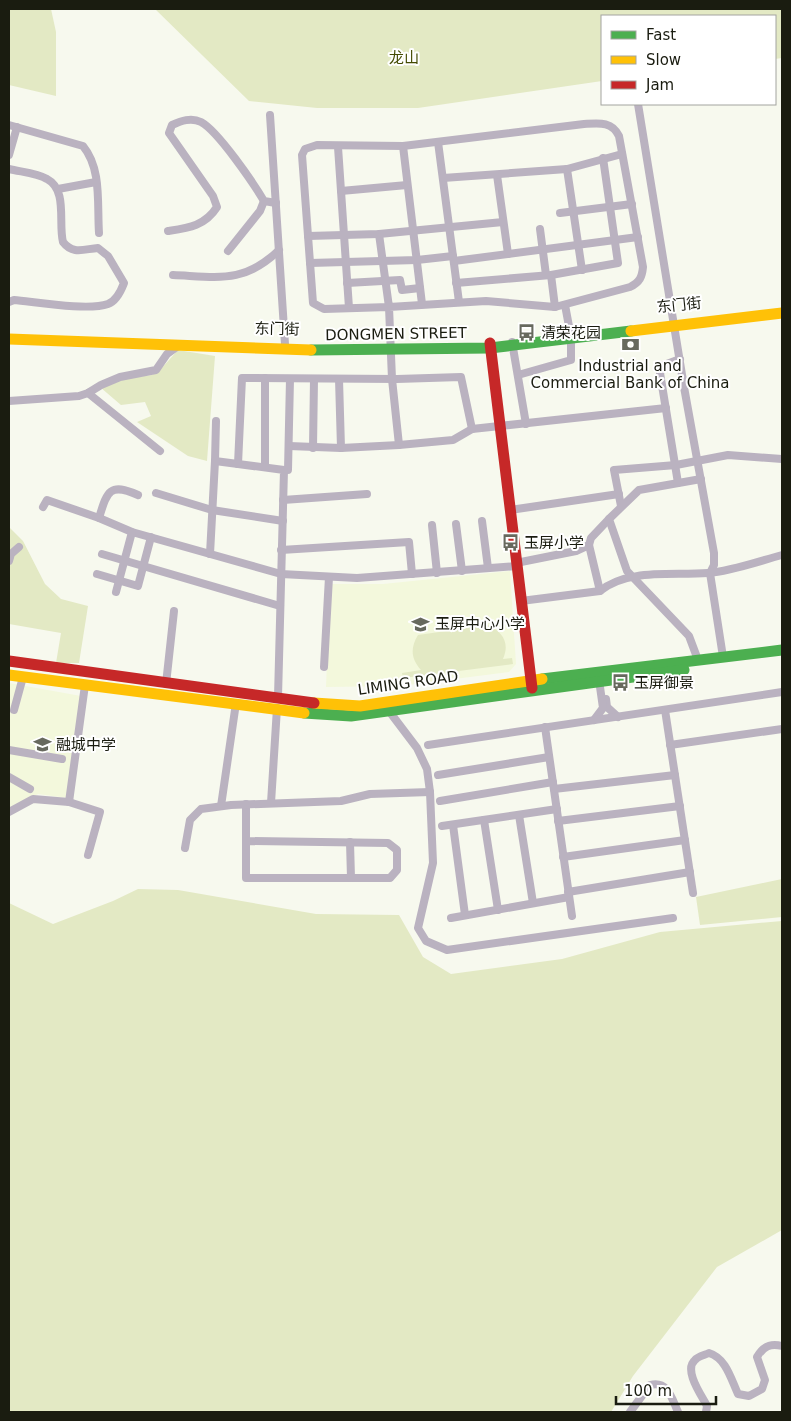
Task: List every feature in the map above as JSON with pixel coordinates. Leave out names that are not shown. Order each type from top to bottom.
[{"type":"street","points":[[638,105],[696,461],[714,553],[714,564],[710,573],[723,657]]},
{"type":"street","points":[[270,116],[285,344]]},
{"type":"street","points":[[168,231],[201,224],[217,207],[213,196],[169,133],[172,125],[179,122],[191,119],[202,123],[239,166],[264,201],[276,203]]},
{"type":"street","points":[[599,123],[610,124],[616,128],[622,154],[638,236],[643,267],[642,276],[638,283],[630,287],[555,307],[486,301],[320,309],[313,303],[303,152],[310,146],[403,146],[599,123]]},
{"type":"street","points":[[9,125],[83,146],[91,156],[96,169],[99,233]]},
{"type":"street","points":[[9,156],[17,127]]},
{"type":"street","points":[[438,142],[460,302]]},
{"type":"street","points":[[403,146],[422,304]]},
{"type":"street","points":[[338,147],[349,308]]},
{"type":"street","points":[[443,178],[568,168],[622,154]]},
{"type":"street","points":[[456,283],[549,275],[618,263],[603,158]]},
{"type":"street","points":[[568,168],[582,270]]},
{"type":"street","points":[[9,169],[47,178],[58,189],[63,242],[67,248],[74,251],[98,248],[108,256],[124,283],[115,299],[108,304],[70,305],[14,300],[9,302]]},
{"type":"street","points":[[497,175],[508,254]]},
{"type":"street","points":[[58,189],[96,182]]},
{"type":"street","points":[[341,191],[407,185]]},
{"type":"street","points":[[228,252],[254,219],[264,201]]},
{"type":"street","points":[[560,213],[632,204]]},
{"type":"street","points":[[308,236],[413,232],[504,222]]},
{"type":"street","points":[[540,229],[555,307]]},
{"type":"street","points":[[379,234],[389,307],[392,379],[399,445]]},
{"type":"street","points":[[310,263],[346,260],[417,260],[508,254],[638,236]]},
{"type":"street","points":[[174,275],[233,276],[250,273],[266,263],[279,250]]},
{"type":"street","points":[[347,282],[400,280],[402,290],[420,288]]},
{"type":"street","points":[[518,375],[571,360],[570,334],[564,305]]},
{"type":"street","name":"东门街","points":[[9,333],[54,338],[189,342],[391,347],[490,346],[570,334],[674,324],[782,308]]},
{"type":"street","points":[[674,324],[782,313]]},
{"type":"street","name":"DONGMEN STREET","points":[[9,339],[283,350],[391,347]]},
{"type":"street","points":[[9,401],[27,402],[88,393],[120,377],[156,370],[167,354],[177,346],[189,342]]},
{"type":"street","points":[[512,343],[526,424]]},
{"type":"street","points":[[490,346],[531,685]]},
{"type":"street","points":[[678,482],[660,373],[664,365],[680,359]]},
{"type":"street","points":[[238,464],[242,378],[392,379],[461,377],[472,429]]},
{"type":"street","points":[[265,378],[265,468]]},
{"type":"street","points":[[215,461],[288,470],[290,378]]},
{"type":"street","points":[[313,448],[314,379]]},
{"type":"street","points":[[339,379],[341,448]]},
{"type":"street","points":[[88,393],[160,451]]},
{"type":"street","points":[[289,446],[341,448],[453,440],[472,429],[666,408]]},
{"type":"street","points":[[210,554],[216,420]]},
{"type":"street","points":[[621,506],[614,470],[676,465],[728,455],[782,459]]},
{"type":"street","points":[[271,803],[278,703],[284,470]]},
{"type":"street","points":[[600,591],[589,545],[591,538],[639,490],[701,479]]},
{"type":"street","points":[[99,518],[106,497],[111,490],[119,488],[138,495]]},
{"type":"street","points":[[156,493],[212,510],[282,522]]},
{"type":"street","points":[[283,500],[367,494]]},
{"type":"street","points":[[510,510],[619,494]]},
{"type":"street","points":[[43,507],[47,500],[132,532],[281,574],[329,577],[462,571],[517,565],[576,551],[589,545]]},
{"type":"street","points":[[609,519],[627,571],[689,636],[698,660]]},
{"type":"street","points":[[482,521],[488,568]]},
{"type":"street","points":[[456,524],[462,571]]},
{"type":"street","points":[[432,525],[437,572]]},
{"type":"street","points":[[116,592],[132,532]]},
{"type":"street","points":[[97,574],[138,586],[151,537]]},
{"type":"street","points":[[281,550],[409,542],[412,574]]},
{"type":"street","points":[[9,561],[11,554],[19,547]]},
{"type":"street","points":[[102,554],[280,606]]},
{"type":"street","points":[[521,601],[600,591],[609,583],[632,578],[710,573],[782,554]]},
{"type":"street","points":[[324,668],[329,577]]},
{"type":"street","points":[[166,684],[174,611]]},
{"type":"street","name":"LIMING ROAD","points":[[9,675],[236,703],[313,703],[360,706],[531,685],[698,660],[782,650]]},
{"type":"street","name":"LIMING ROAD","points":[[9,661],[278,703],[330,716],[389,711],[531,685],[601,680],[782,657]]},
{"type":"street","points":[[14,710],[23,678]]},
{"type":"street","points":[[601,680],[607,707],[618,717]]},
{"type":"street","points":[[594,720],[602,708],[601,680]]},
{"type":"street","points":[[69,802],[85,685]]},
{"type":"street","points":[[9,691],[18,693]]},
{"type":"street","points":[[428,744],[782,692]]},
{"type":"street","points":[[221,806],[236,703]]},
{"type":"street","points":[[665,710],[693,893]]},
{"type":"street","points":[[389,711],[417,748],[426,769],[430,792],[433,863],[418,928],[426,941],[447,950],[673,918]]},
{"type":"street","points":[[545,727],[572,916]]},
{"type":"street","points":[[670,745],[782,729]]},
{"type":"street","points":[[9,750],[62,759]]},
{"type":"street","points":[[438,775],[549,757]]},
{"type":"street","points":[[440,801],[553,786],[675,775]]},
{"type":"street","points":[[9,777],[30,789]]},
{"type":"street","points":[[185,848],[190,820],[200,809],[246,804],[342,801],[370,794],[430,792]]},
{"type":"street","points":[[9,812],[33,799],[69,802],[100,812],[88,854]]},
{"type":"street","points":[[246,804],[246,841],[246,878],[390,878],[398,870],[397,850],[388,843],[246,841]]},
{"type":"street","points":[[558,821],[680,806]]},
{"type":"street","points":[[442,826],[557,809]]},
{"type":"street","points":[[519,815],[533,903]]},
{"type":"street","points":[[484,820],[498,910]]},
{"type":"street","points":[[453,825],[465,915]]},
{"type":"street","points":[[564,857],[685,840]]},
{"type":"street","points":[[350,842],[351,878]]},
{"type":"street","points":[[451,918],[690,872]]},
{"type":"street","points":[[706,1412],[707,1406],[692,1373],[691,1364],[695,1359],[709,1353],[716,1355],[722,1360],[738,1394],[749,1396],[762,1389],[766,1380],[757,1357],[761,1350],[767,1346],[782,1346]]},
{"type":"street","points":[[630,1412],[650,1384],[656,1383],[668,1390],[678,1412]]},
{"type":"shaded area","name":"玉屏中心小学","points":[[510,571],[516,664],[509,672],[400,686],[326,687],[330,584],[383,584]]},
{"type":"shaded area","name":"融城中学","points":[[9,683],[81,696],[67,798],[38,794],[9,810]]},
{"type":"green space","points":[[9,9],[51,9],[56,32],[56,96],[9,85]]},
{"type":"green space","name":"龙山","points":[[155,9],[782,9],[782,58],[776,59],[776,15],[601,15],[601,81],[418,108],[317,108],[249,101]]},
{"type":"green space","points":[[178,350],[215,356],[207,461],[188,456],[137,422],[151,416],[145,402],[121,405],[100,387],[128,378],[152,375],[160,370]]},
{"type":"green space","points":[[9,527],[23,541],[45,584],[61,599],[88,606],[79,663],[56,663],[61,633],[9,624]]},
{"type":"green space","points":[[488,625],[498,631],[504,639],[506,648],[503,659],[512,658],[513,664],[403,678],[402,673],[421,670],[415,662],[413,653],[418,635]]},
{"type":"green space","points":[[782,879],[782,917],[700,925],[696,897]]},
{"type":"green space","points":[[138,889],[178,890],[316,914],[399,915],[423,957],[451,974],[562,959],[660,932],[782,921],[782,1230],[717,1267],[633,1376],[611,1412],[9,1412],[9,903],[53,924],[113,901]]},
{"type":"traffic: fast","points":[[311,350],[490,348],[631,331]]},
{"type":"traffic: fast","points":[[542,679],[782,650]]},
{"type":"traffic: fast","points":[[304,713],[351,716],[684,670]]},
{"type":"traffic: slow","points":[[631,331],[782,313]]},
{"type":"traffic: slow","points":[[9,339],[311,350]]},
{"type":"traffic: slow","points":[[9,675],[304,713]]},
{"type":"traffic: slow","points":[[314,703],[360,706],[542,679]]},
{"type":"traffic: jam","points":[[490,343],[532,688]]},
{"type":"traffic: jam","points":[[9,661],[314,703]]},
{"type":"place","name":"清荣花园","points":[[527,333]]},
{"type":"place","name":"Industrial and Commercial Bank of China","points":[[630,345]]},
{"type":"place","name":"玉屏小学","points":[[510,543]]},
{"type":"place","name":"玉屏中心小学","points":[[421,624]]},
{"type":"place","name":"玉屏御景","points":[[620,683]]},
{"type":"place","name":"融城中学","points":[[42,745]]}]
